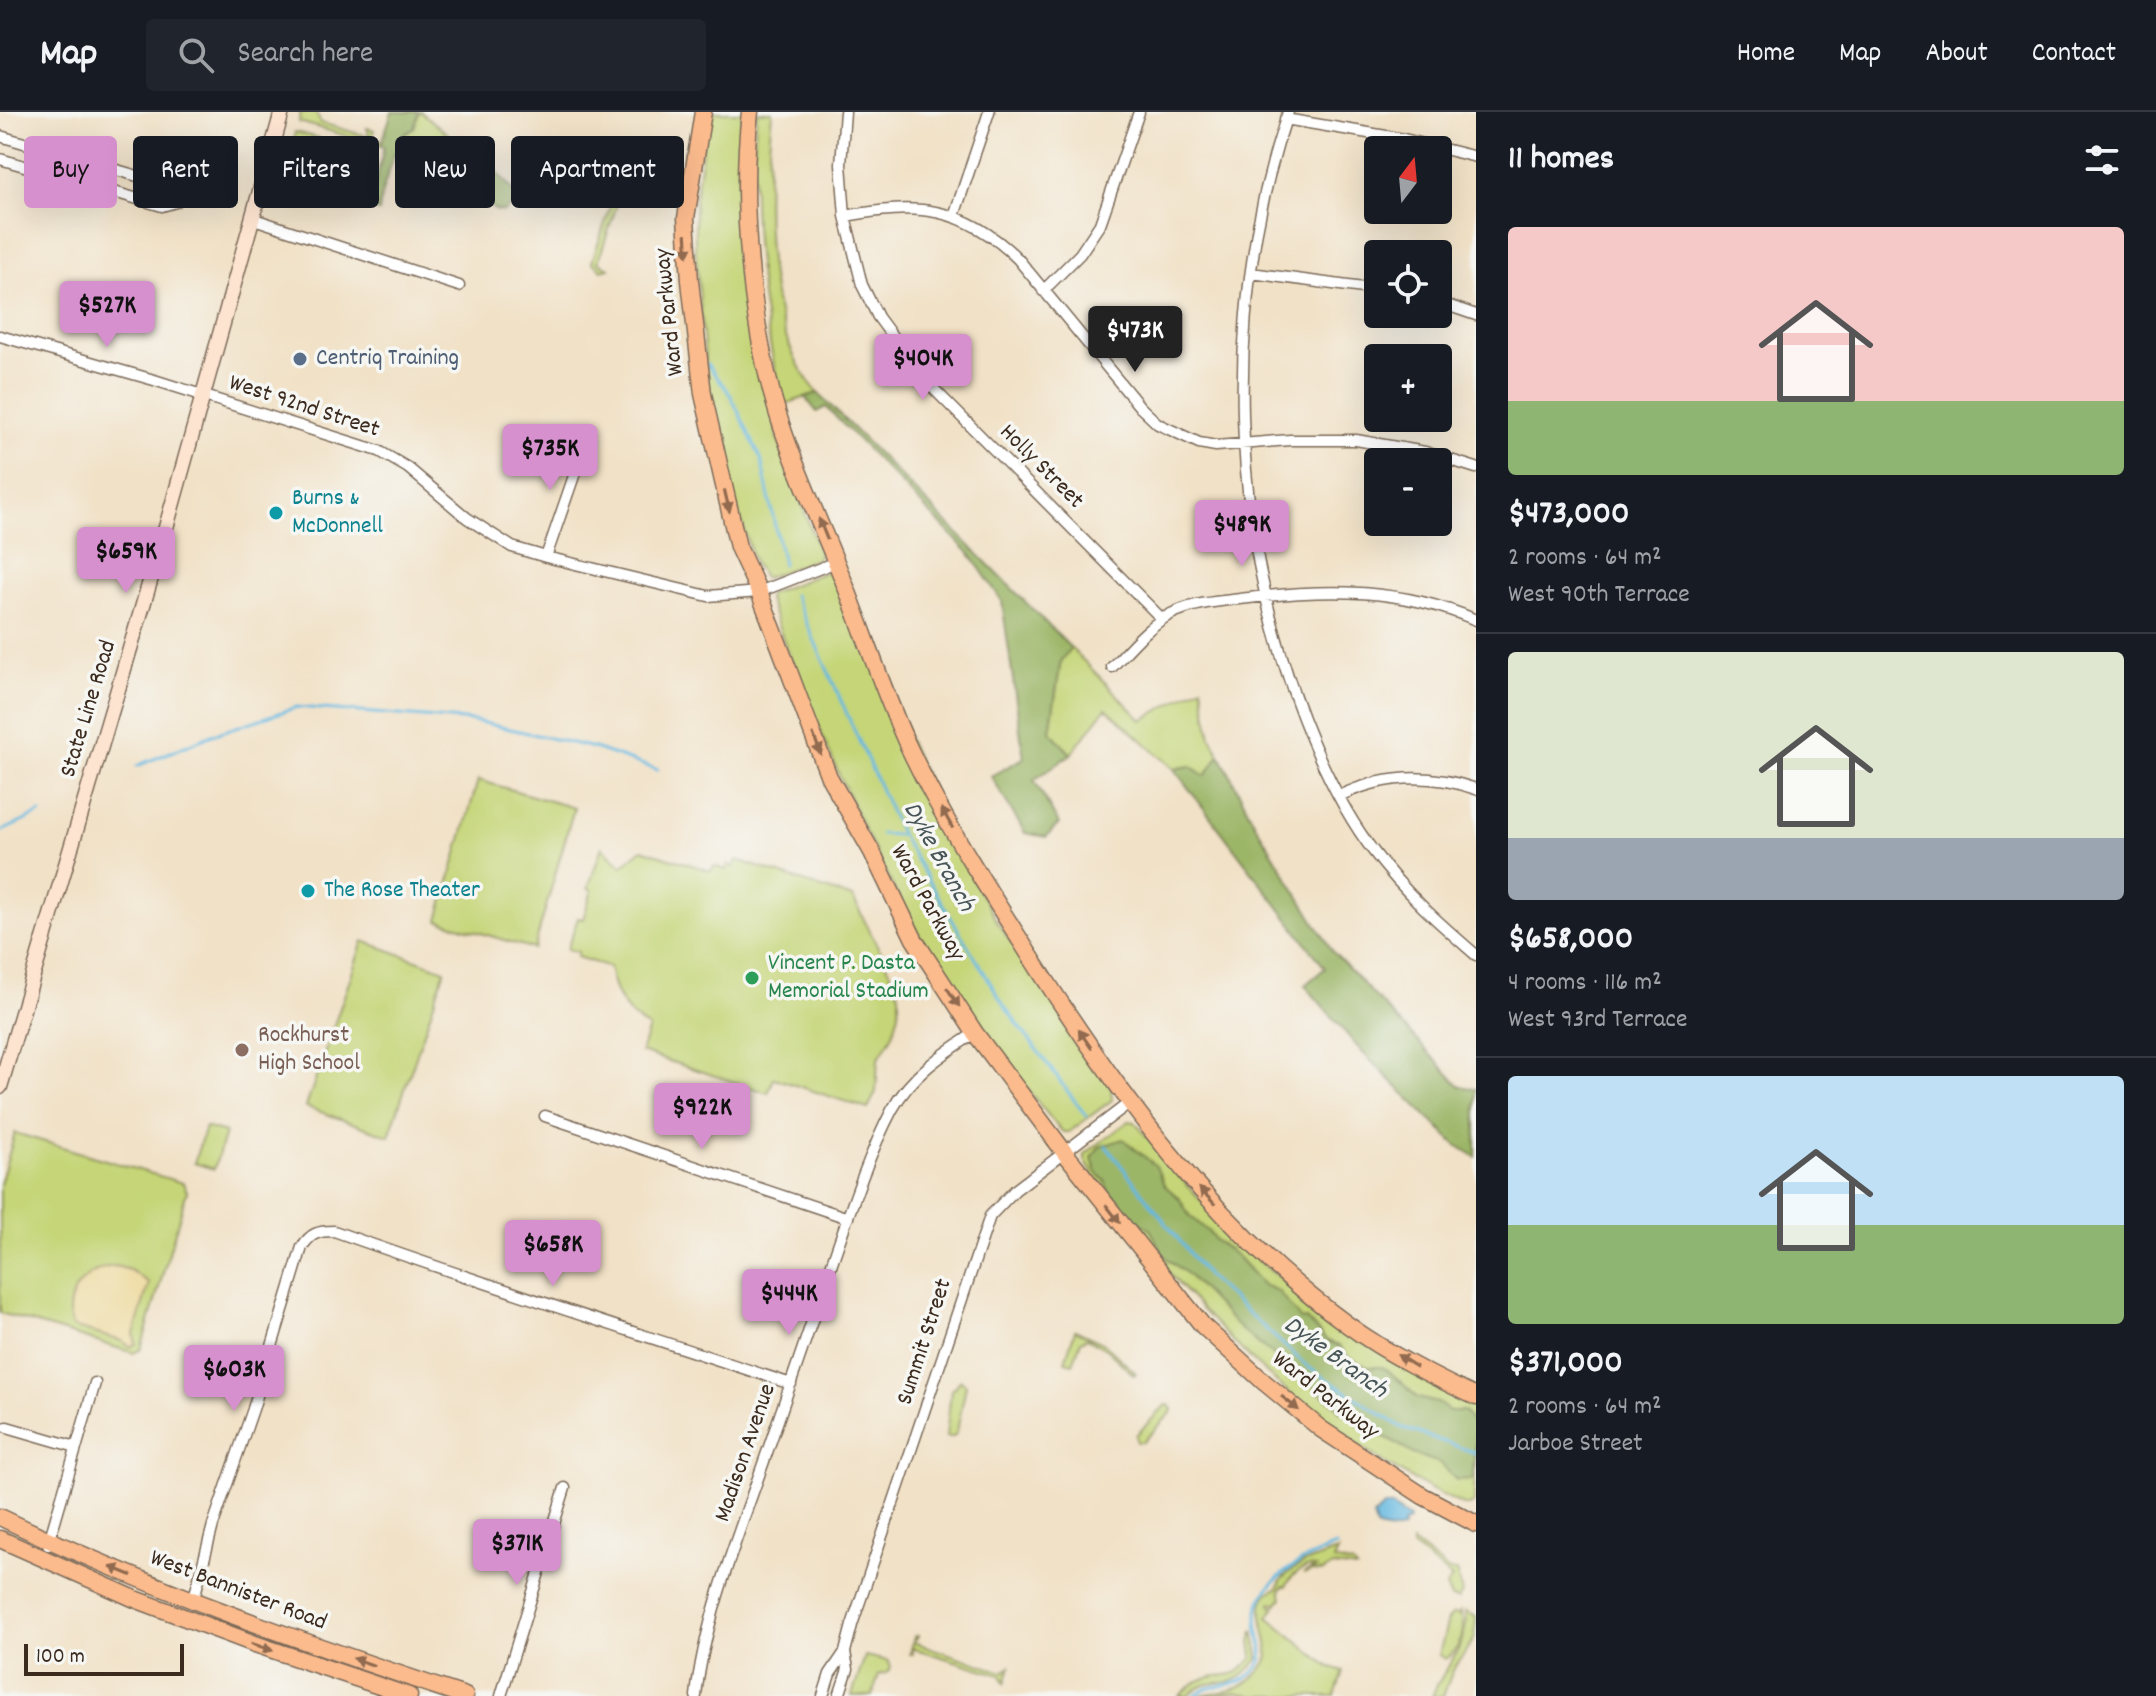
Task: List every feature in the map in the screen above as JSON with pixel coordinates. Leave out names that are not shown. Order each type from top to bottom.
[{"type":"main road","name":"State Line Road","points":[[0,1087],[203,396],[282,112]]},
{"type":"main road","name":"Ward Parkway","points":[[703,112],[686,218],[693,318],[703,394],[738,547],[759,592],[829,777],[872,852],[914,939],[975,1033],[1065,1153],[1203,1326],[1321,1429],[1423,1496],[1476,1524]]},
{"type":"main road","points":[[750,112],[747,140],[749,256],[762,347],[783,432],[910,750],[977,872],[1129,1103],[1171,1158],[1259,1252],[1349,1325],[1427,1374],[1476,1397]]},
{"type":"main road","name":"West Bannister Road","points":[[0,1517],[50,1541],[260,1627],[462,1696]]},
{"type":"main road","name":"West Bannister Road","points":[[0,1539],[189,1620],[409,1696]]},
{"type":"street","name":"Holly Street","points":[[845,112],[841,164],[845,216],[862,285],[878,317],[923,378],[1162,619]]},
{"type":"street","points":[[954,216],[989,112]]},
{"type":"street","points":[[1043,291],[1080,254],[1100,224],[1139,112]]},
{"type":"street","points":[[1476,157],[1287,116],[1257,224],[1243,369],[1244,443],[1250,516],[1265,596],[1286,674],[1313,743],[1339,796],[1372,850],[1432,917],[1476,955]]},
{"type":"street","points":[[0,136],[158,182],[168,182],[174,185],[178,194],[176,202],[162,206],[0,159]]},
{"type":"street","points":[[845,216],[891,207],[954,216],[1000,241],[1140,407],[1158,424],[1199,443],[1216,446],[1321,439],[1356,440],[1425,452],[1476,468]]},
{"type":"street","points":[[254,219],[459,286]]},
{"type":"street","points":[[1251,273],[1364,288]]},
{"type":"street","points":[[1452,307],[1476,315]]},
{"type":"street","name":"West 92nd Street","points":[[0,336],[345,438],[379,451],[408,468],[467,518],[512,547],[546,557],[708,596],[759,592],[836,562]]},
{"type":"street","points":[[546,557],[587,438]]},
{"type":"street","points":[[1112,667],[1162,619],[1188,607],[1265,596],[1334,590],[1386,594],[1433,603],[1476,620]]},
{"type":"street","points":[[1339,796],[1360,786],[1385,780],[1415,778],[1441,780],[1476,789]]},
{"type":"street","name":"Madison Avenue","points":[[696,1696],[705,1642],[791,1384],[848,1218],[893,1109],[907,1087],[928,1065],[975,1033]]},
{"type":"street","name":"Summit Street","points":[[823,1696],[830,1674],[845,1652],[984,1229],[1003,1200],[1129,1103]]},
{"type":"street","points":[[545,1116],[848,1218]]},
{"type":"street","points":[[189,1620],[213,1525],[253,1409],[302,1247],[308,1237],[316,1232],[334,1231],[573,1314],[791,1384]]},
{"type":"street","points":[[42,1558],[50,1541],[95,1383]]},
{"type":"street","points":[[7,1427],[76,1447]]},
{"type":"street","points":[[501,1696],[565,1488]]},
{"type":"street","name":"Summit Street","points":[[839,1696],[848,1669],[845,1652]]},
{"type":"green space","points":[[300,112],[315,112],[321,123],[366,136],[347,136],[299,122]]},
{"type":"green space","points":[[392,112],[419,112],[414,128],[402,136],[395,136],[395,152],[379,212],[374,210],[379,208],[379,169],[384,147],[381,144]]},
{"type":"green space","points":[[421,112],[450,136],[402,136]]},
{"type":"green space","points":[[708,112],[742,112],[738,194],[742,268],[778,439],[820,554],[817,559],[765,578],[755,565],[730,485],[707,380],[695,244],[695,199]]},
{"type":"green space","points":[[757,112],[772,112],[767,220],[775,297],[785,333],[799,365],[818,393],[783,405],[768,333],[758,260],[754,186]]},
{"type":"green space","points":[[495,171],[511,189],[511,205],[504,212],[492,208],[495,208]]},
{"type":"green space","points":[[610,208],[616,208],[598,262],[609,268],[602,270],[592,262]]},
{"type":"green space","points":[[818,393],[1071,648],[1061,660],[1050,731],[1071,754],[1034,780],[1059,824],[1046,837],[1025,833],[991,776],[1024,758],[1002,601],[970,554],[826,407],[817,412],[805,397]]},
{"type":"green space","points":[[825,572],[834,579],[973,880],[999,925],[1111,1087],[1112,1100],[1069,1132],[1063,1132],[1057,1126],[1020,1080],[933,959],[875,852],[837,769],[768,599],[769,594]]},
{"type":"green space","points":[[1071,648],[1142,720],[1202,686],[1211,737],[1220,755],[1205,776],[1190,766],[1174,769],[1106,708],[1071,754],[1050,731],[1061,660]]},
{"type":"green space","points":[[1220,755],[1255,824],[1333,952],[1460,1086],[1476,1089],[1476,1157],[1455,1144],[1361,1051],[1305,985],[1325,968],[1174,769],[1190,766],[1205,776]]},
{"type":"green space","points":[[478,780],[574,808],[534,949],[438,920]]},
{"type":"green space","name":"Vincent P. Dasta Memorial Stadium","points":[[602,847],[622,866],[642,849],[711,871],[714,866],[726,870],[728,865],[734,867],[737,860],[853,898],[899,994],[899,1014],[892,1036],[878,1059],[876,1092],[868,1109],[774,1078],[768,1093],[641,1052],[649,1028],[622,1003],[609,967],[577,957],[578,952],[567,949],[578,918],[583,919],[592,890],[588,888]]},
{"type":"green space","points":[[363,941],[445,970],[389,1136],[306,1107]]},
{"type":"green space","points":[[1129,1121],[1135,1122],[1241,1244],[1273,1273],[1454,1395],[1476,1405],[1474,1503],[1465,1506],[1420,1483],[1334,1429],[1257,1364],[1186,1292],[1116,1209],[1085,1160],[1085,1154]]},
{"type":"green space","points":[[205,1127],[225,1133],[214,1169],[194,1163]]},
{"type":"green space","points":[[15,1133],[183,1183],[187,1191],[141,1349],[134,1353],[0,1313],[0,1184]]},
{"type":"green space","points":[[1123,1139],[1156,1166],[1164,1185],[1179,1198],[1189,1215],[1237,1256],[1263,1285],[1278,1291],[1301,1320],[1306,1319],[1326,1340],[1368,1367],[1388,1370],[1418,1398],[1438,1403],[1449,1411],[1464,1411],[1476,1423],[1473,1479],[1456,1480],[1440,1463],[1413,1454],[1361,1427],[1352,1414],[1339,1411],[1337,1406],[1240,1329],[1188,1275],[1164,1256],[1150,1229],[1125,1214],[1120,1202],[1096,1172],[1092,1158],[1099,1147]]},
{"type":"green space","points":[[1075,1330],[1103,1343],[1136,1373],[1134,1375],[1107,1350],[1087,1338],[1081,1341],[1073,1363],[1065,1361]]},
{"type":"green space","points":[[961,1380],[966,1385],[957,1432],[953,1437],[946,1437],[951,1390]]},
{"type":"green space","points":[[1169,1405],[1171,1413],[1143,1442],[1137,1442],[1136,1435]]},
{"type":"green space","points":[[1412,1542],[1449,1571],[1456,1571],[1462,1593],[1458,1599],[1451,1598],[1446,1587],[1452,1578],[1412,1546]]},
{"type":"green space","points":[[1338,1551],[1334,1560],[1353,1565],[1356,1569],[1333,1566],[1323,1572],[1303,1574],[1316,1568],[1311,1567],[1298,1572],[1283,1586],[1280,1591],[1282,1598],[1277,1604],[1272,1602],[1271,1605],[1275,1607],[1268,1617],[1328,1666],[1343,1671],[1335,1696],[1252,1696],[1235,1693],[1200,1696],[1238,1688],[1258,1672],[1268,1656],[1262,1618],[1264,1600],[1294,1569]]},
{"type":"green space","points":[[1460,1612],[1463,1625],[1461,1638],[1456,1650],[1446,1659],[1439,1655],[1448,1620]]},
{"type":"green space","points":[[1465,1612],[1476,1617],[1475,1638],[1453,1670],[1443,1696],[1432,1696],[1460,1646],[1466,1624]]},
{"type":"green space","points":[[1254,1630],[1259,1658],[1246,1673],[1233,1681],[1207,1684],[1188,1696],[1179,1696],[1198,1681],[1240,1671],[1253,1657],[1251,1641]]},
{"type":"green space","points":[[919,1635],[913,1642],[1003,1672],[1010,1667],[1005,1683],[1001,1675],[912,1648],[913,1654],[910,1654],[914,1637]]},
{"type":"green space","points":[[865,1656],[888,1661],[891,1667],[889,1672],[879,1675],[872,1696],[852,1696]]},
{"type":"sand","points":[[115,1266],[130,1270],[149,1283],[134,1334],[136,1344],[130,1347],[122,1341],[72,1327],[69,1316],[73,1295],[85,1278]]},
{"type":"water","points":[[1385,1506],[1409,1518],[1403,1523],[1403,1529],[1376,1527],[1373,1516]]},
{"type":"waterway","name":"Dyke Branch","points":[[707,364],[730,394],[761,459],[783,564]]},
{"type":"waterway","name":"Dyke Branch","points":[[794,595],[901,835],[1005,1007],[1086,1116]]},
{"type":"waterway","points":[[137,766],[212,735],[297,707],[475,721],[594,748],[658,770]]},
{"type":"waterway","points":[[0,832],[41,813]]},
{"type":"waterway","points":[[881,834],[901,835]]},
{"type":"waterway","name":"Dyke Branch","points":[[1106,1146],[1207,1276],[1308,1367],[1401,1427],[1476,1453]]},
{"type":"waterway","points":[[1194,1696],[1210,1688],[1243,1680],[1251,1674],[1262,1656],[1257,1613],[1269,1586],[1294,1566],[1336,1546]]},
{"type":"place","name":"Centriq Training","points":[[300,359]]},
{"type":"place","name":"Burns & McDonnell","points":[[276,513]]},
{"type":"place","name":"The Rose Theater","points":[[308,891]]},
{"type":"place","name":"Vincent P. Dasta Memorial Stadium","points":[[752,978]]},
{"type":"place","name":"Rockhurst High School","points":[[242,1050]]}]
